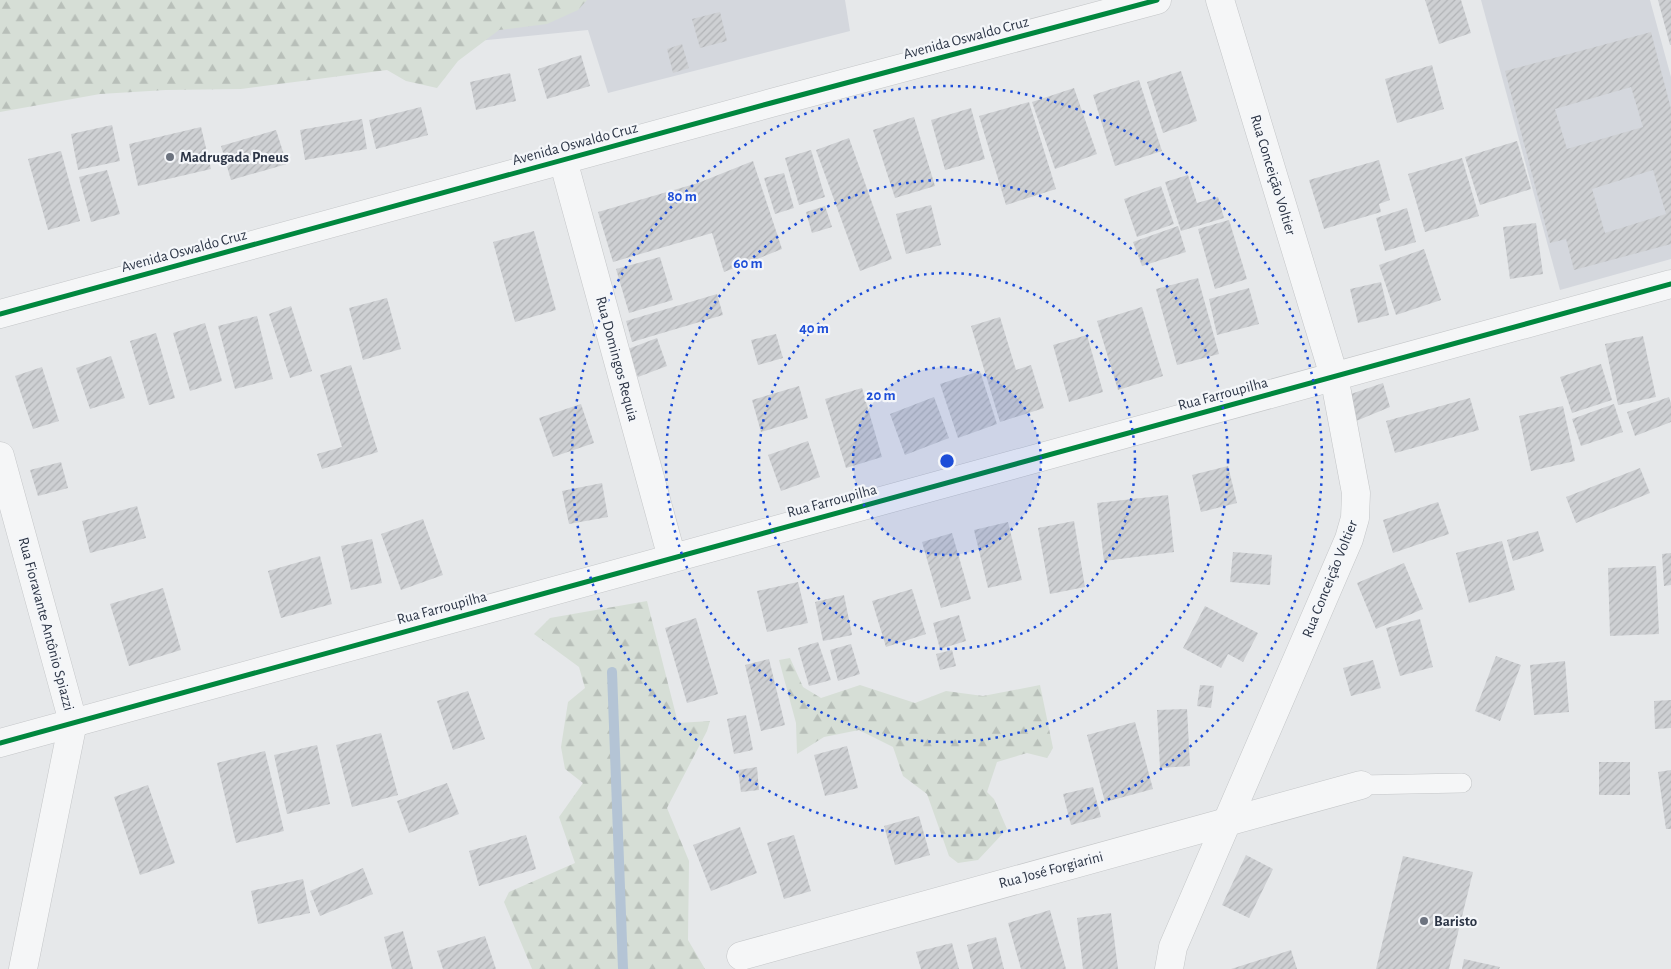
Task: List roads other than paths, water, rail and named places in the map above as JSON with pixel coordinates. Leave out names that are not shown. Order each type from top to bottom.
[{"type":"street","name":"Avenida Oswaldo Cruz","points":[[0,314],[1157,0]]},
{"type":"street","name":"Rua Conceição Voltier","points":[[1169,969],[1174,948],[1349,539],[1355,518],[1356,494],[1334,376],[1220,0]]},
{"type":"street","name":"Rua Domingos Requia","points":[[563,160],[672,558]]},
{"type":"street","name":"Rua Farroupilha","points":[[0,743],[1671,284]]},
{"type":"street","name":"Rua Fioravante Antônio Spiazzi","points":[[0,456],[73,722],[23,969]]},
{"type":"street","name":"Rua José Forgiarini","points":[[741,956],[1361,785]]},
{"type":"lane","points":[[1361,785],[1462,783]]},
{"type":"waterway","points":[[612,672],[623,969]]},
{"type":"place","name":"Madrugada Pneus","points":[[170,157]]},
{"type":"place","name":"Baristo","points":[[1424,921]]}]
